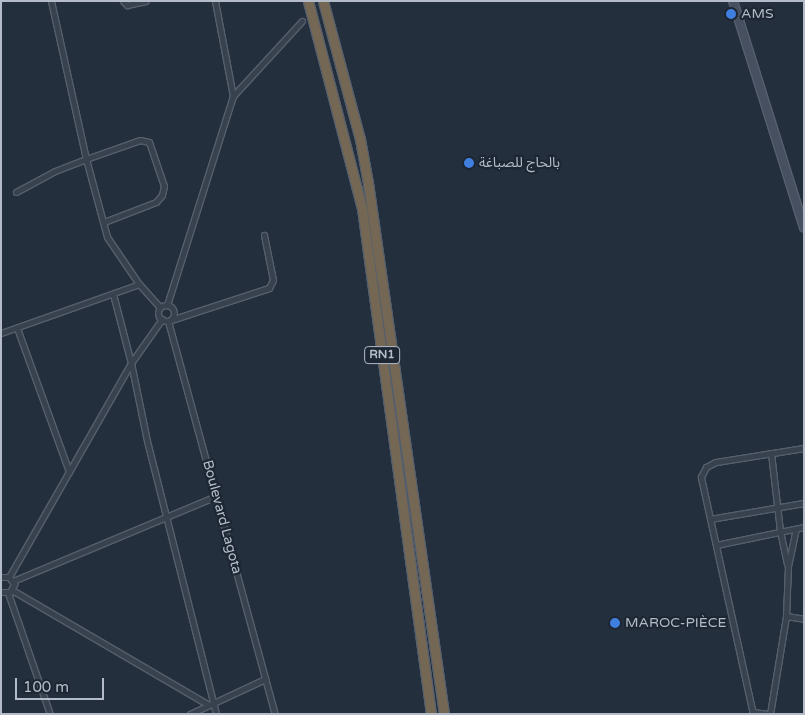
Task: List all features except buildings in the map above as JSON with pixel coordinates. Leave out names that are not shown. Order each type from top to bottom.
[{"type":"highway","name":"RN1","points":[[308,1],[362,208],[431,714]]},
{"type":"highway","name":"RN1","points":[[323,1],[360,139],[370,192],[444,714]]},
{"type":"street","points":[[51,1],[86,159],[107,236],[139,284],[160,308]]},
{"type":"street","points":[[123,1],[127,5],[146,1]]},
{"type":"street","points":[[215,1],[232,96]]},
{"type":"street","points":[[733,1],[804,227]]},
{"type":"street","points":[[160,308],[167,305],[232,96],[302,21]]},
{"type":"street","points":[[16,192],[55,171],[140,140],[145,140],[151,145],[164,186],[162,195],[156,202],[104,222]]},
{"type":"street","points":[[167,320],[269,288],[272,280],[264,235]]},
{"type":"street","points":[[1,333],[139,284]]},
{"type":"street","points":[[113,294],[131,363],[147,441],[210,703],[216,714]]},
{"type":"street","points":[[50,714],[5,593],[5,577],[69,472],[131,363],[174,311],[167,305]]},
{"type":"street","points":[[160,308],[158,312],[167,320]]},
{"type":"street","name":"Boulevard Lagota","points":[[167,320],[275,714]]},
{"type":"street","points":[[17,328],[69,472]]},
{"type":"street","points":[[796,529],[788,566],[786,616],[769,714],[753,713],[701,482],[701,474],[706,467],[716,462],[804,448]]},
{"type":"street","points":[[771,453],[779,506],[780,531],[788,566]]},
{"type":"street","points":[[5,577],[216,496]]},
{"type":"street","points":[[710,519],[804,502]]},
{"type":"street","points":[[716,545],[780,531],[804,528]]},
{"type":"street","points":[[5,593],[210,703]]},
{"type":"street","points":[[786,616],[804,619]]},
{"type":"street","points":[[190,714],[265,678]]},
{"type":"place","name":"AMS","points":[[731,14]]},
{"type":"place","name":"بالحاج للصباغة","points":[[469,163]]},
{"type":"place","name":"MAROC-PIÈCE","points":[[615,623]]}]
